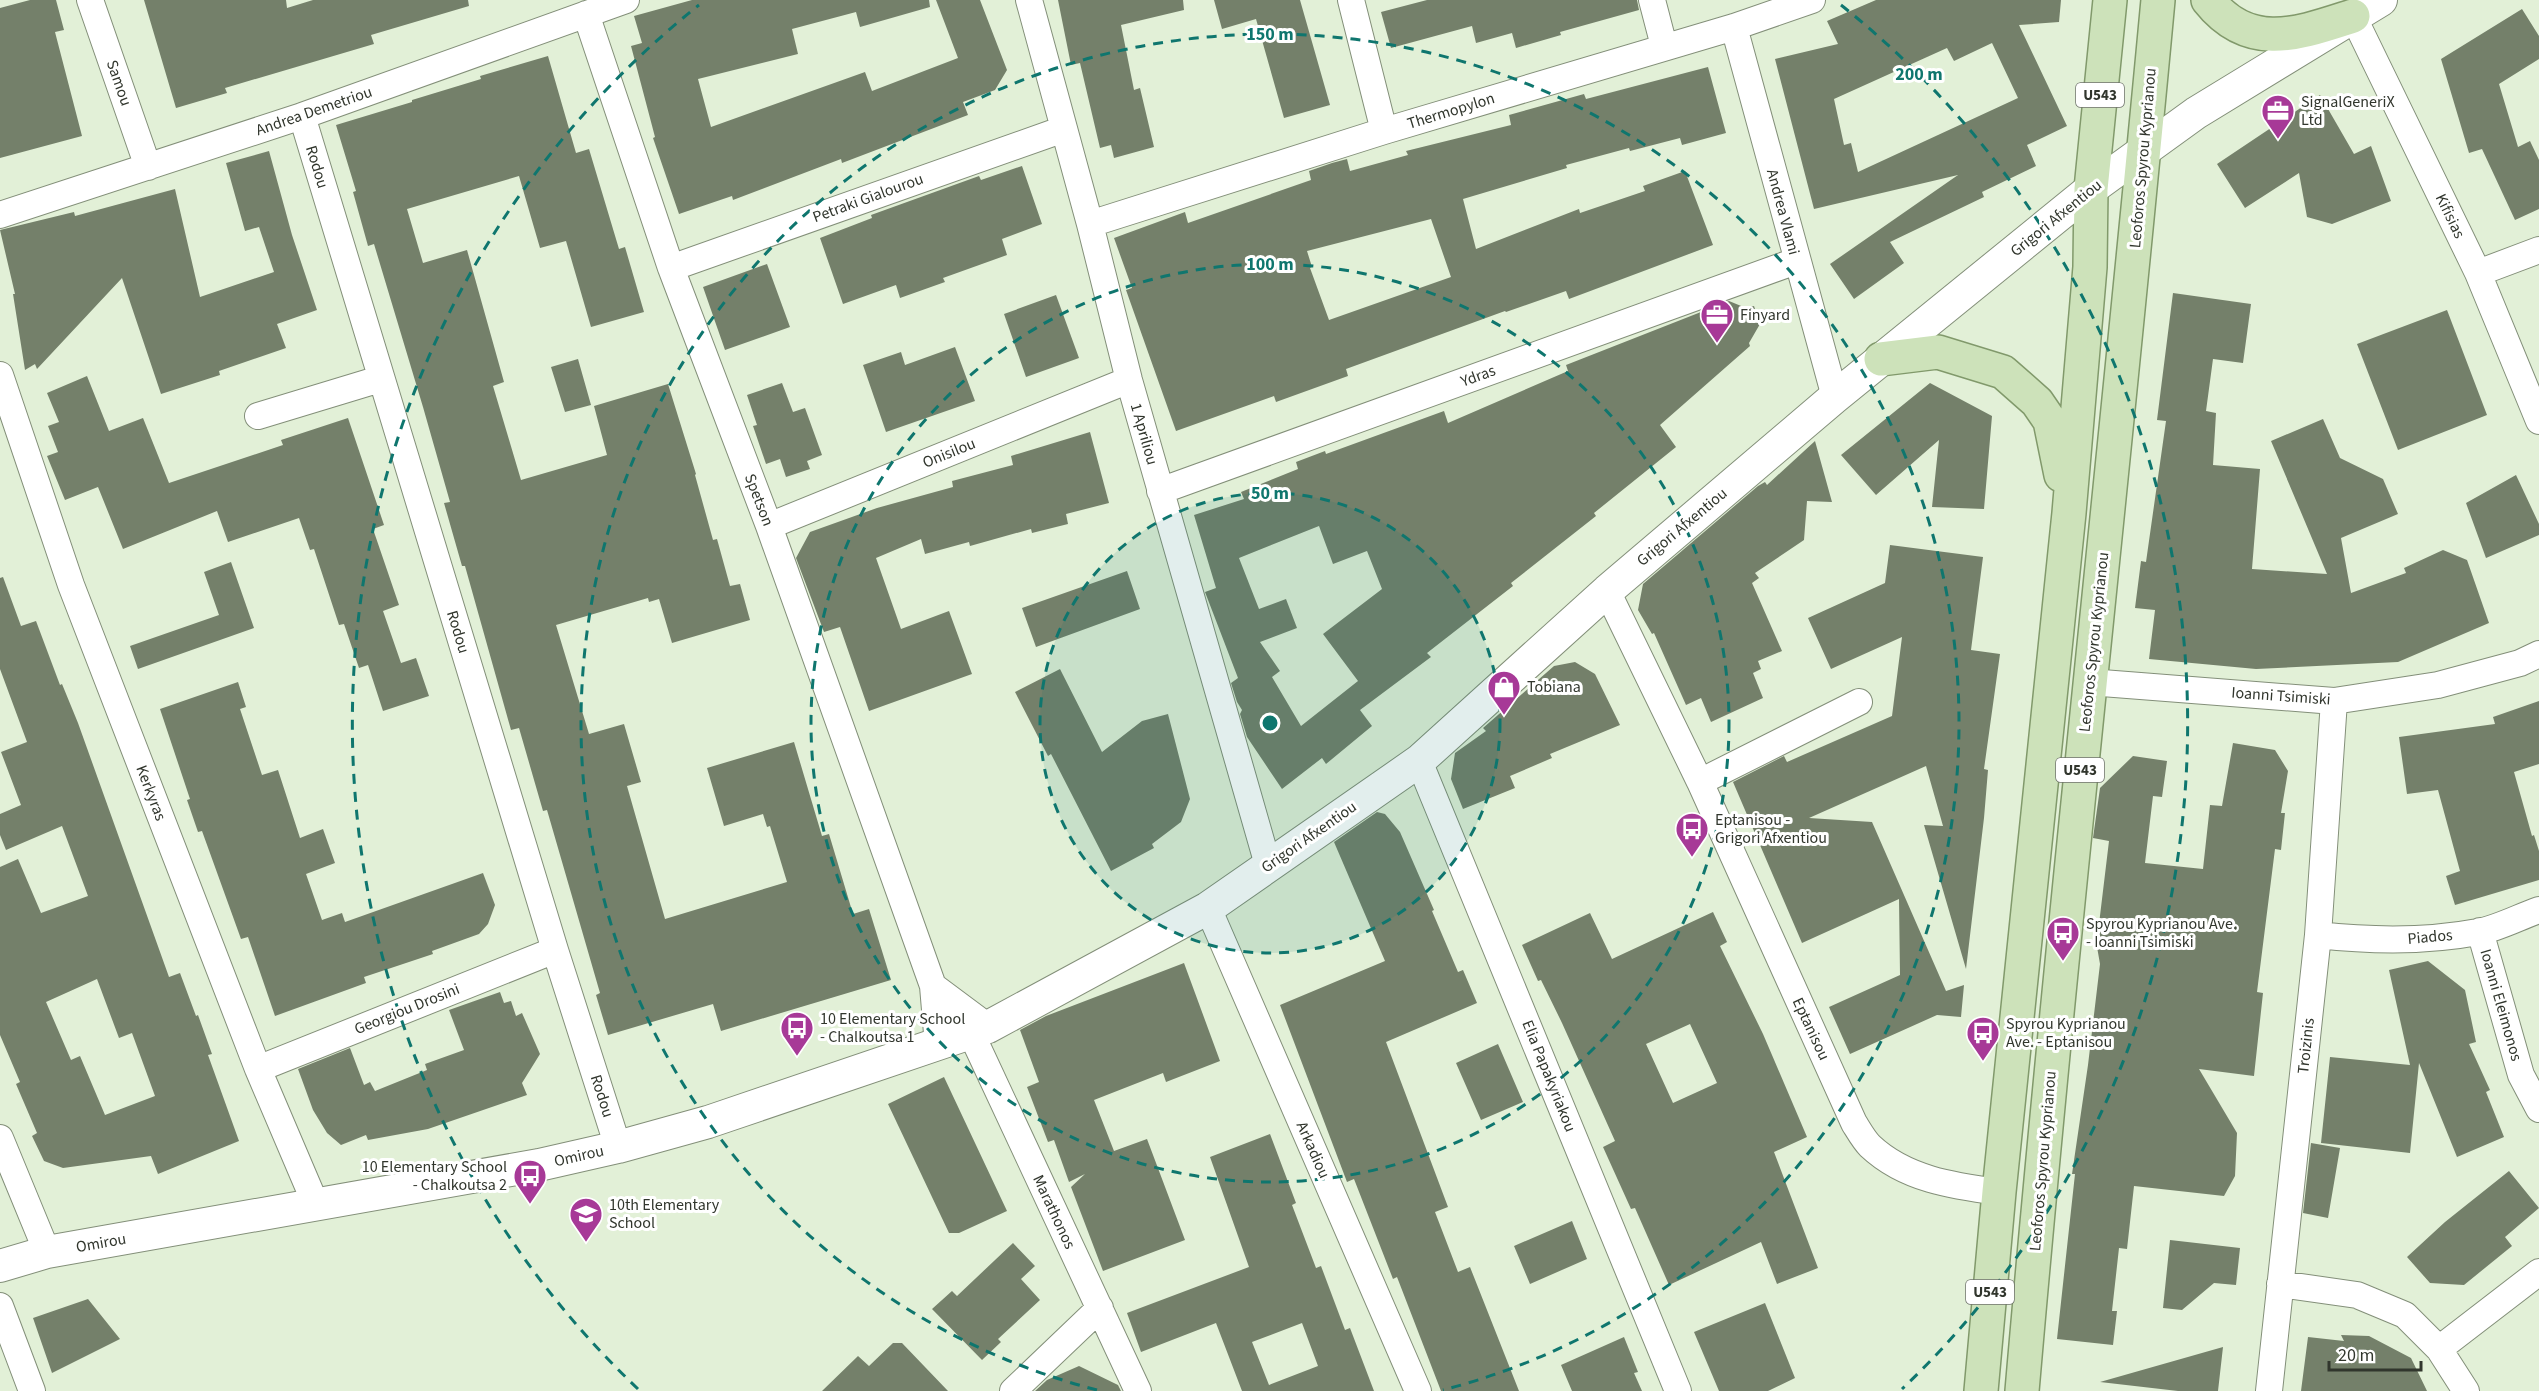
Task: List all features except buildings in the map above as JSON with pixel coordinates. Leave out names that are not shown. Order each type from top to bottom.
[{"type":"main road","name":"U543","points":[[1981,1391],[1999,1192],[2069,513],[2090,267],[2091,189],[2110,0]]},
{"type":"main road","name":"Leoforos Spyrou Kyprianou","points":[[2022,1391],[2089,682],[2116,439],[2158,0]]},
{"type":"main road","points":[[2208,0],[2240,27],[2275,36],[2300,33],[2353,16]]},
{"type":"main road","points":[[1881,359],[1938,352],[2003,372],[2037,402],[2050,421],[2069,513]]},
{"type":"street","name":"Samou","points":[[90,0],[148,166]]},
{"type":"street","name":"Andrea Demetriou","points":[[0,214],[302,116],[626,0]]},
{"type":"street","name":"1 Apriliou","points":[[1029,0],[1090,224],[1129,380],[1268,865]]},
{"type":"street","points":[[1351,0],[1384,131]]},
{"type":"street","points":[[1652,0],[1664,46]]},
{"type":"street","name":"Thermopylon","points":[[1090,224],[1384,131],[1734,27],[1812,0]]},
{"type":"street","name":"Grigori Afxentiou","points":[[980,1030],[1208,908],[1419,761],[1607,591],[1835,397],[2091,189],[2196,113],[2381,0]]},
{"type":"street","name":"Spetson","points":[[586,14],[671,268],[769,526],[933,986],[938,1045]]},
{"type":"street","name":"Kifisias","points":[[2353,16],[2478,273],[2539,421]]},
{"type":"street","name":"Andrea Vlami","points":[[1734,27],[1796,261],[1835,397]]},
{"type":"street","name":"Rodou","points":[[302,116],[555,950],[618,1147]]},
{"type":"street","name":"Petraki Gialourou","points":[[671,268],[1064,129]]},
{"type":"street","points":[[2478,273],[2539,250]]},
{"type":"street","name":"Ydras","points":[[1160,491],[1796,261]]},
{"type":"street","name":"Kerkyras","points":[[0,375],[71,585],[258,1068],[316,1205]]},
{"type":"street","points":[[258,416],[380,379]]},
{"type":"street","name":"Onisilou","points":[[769,526],[1129,380]]},
{"type":"street","name":"Eptanisou","points":[[1607,591],[1700,782],[1854,1123],[1870,1146],[1915,1175],[1953,1186],[1999,1192]]},
{"type":"street","name":"Ioanni Tsimiski","points":[[2089,682],[2334,701],[2438,686],[2520,663],[2539,654]]},
{"type":"street","name":"Troizinis","points":[[2269,1391],[2318,935],[2334,701]]},
{"type":"street","points":[[1700,782],[1859,702]]},
{"type":"street","name":"Elia Papakyriakou","points":[[1419,761],[1678,1391]]},
{"type":"street","name":"Arkadiou","points":[[1208,908],[1418,1391]]},
{"type":"street","name":"Piados","points":[[2318,935],[2361,940],[2419,940],[2480,931],[2539,910]]},
{"type":"street","name":"Ioanni Eleimonos","points":[[2480,931],[2521,1075],[2539,1109]]},
{"type":"street","name":"Georgiou Drosini","points":[[258,1068],[555,950]]},
{"type":"street","points":[[933,986],[980,1030]]},
{"type":"street","name":"Omirou","points":[[0,1266],[47,1252],[539,1165],[618,1147],[708,1122],[980,1030]]},
{"type":"street","name":"Marathonos","points":[[980,1030],[1138,1391]]},
{"type":"street","points":[[0,1138],[47,1252]]},
{"type":"street","points":[[2439,1349],[2539,1272]]},
{"type":"street","points":[[2280,1284],[2357,1295],[2405,1315],[2439,1349],[2466,1391]]},
{"type":"street","points":[[0,1306],[32,1391]]},
{"type":"street","points":[[1013,1391],[1100,1308]]},
{"type":"place","name":"SignalGeneriX Ltd","points":[[2278,140]]},
{"type":"place","name":"Finyard","points":[[1717,344]]},
{"type":"place","name":"Tobiana","points":[[1504,716]]},
{"type":"place","name":"Eptanisou - Grigori Afxentiou","points":[[1692,858]]},
{"type":"place","name":"Spyrou Kyprianou Ave. - Ioanni Tsimiski","points":[[2063,962]]},
{"type":"place","name":"10 Elementary School - Chalkoutsa 1","points":[[797,1057]]},
{"type":"place","name":"Spyrou Kyprianou Ave. - Eptanisou","points":[[1983,1062]]},
{"type":"place","name":"10 Elementary School - Chalkoutsa 2","points":[[530,1205]]},
{"type":"place","name":"10th Elementary School","points":[[586,1243]]}]
